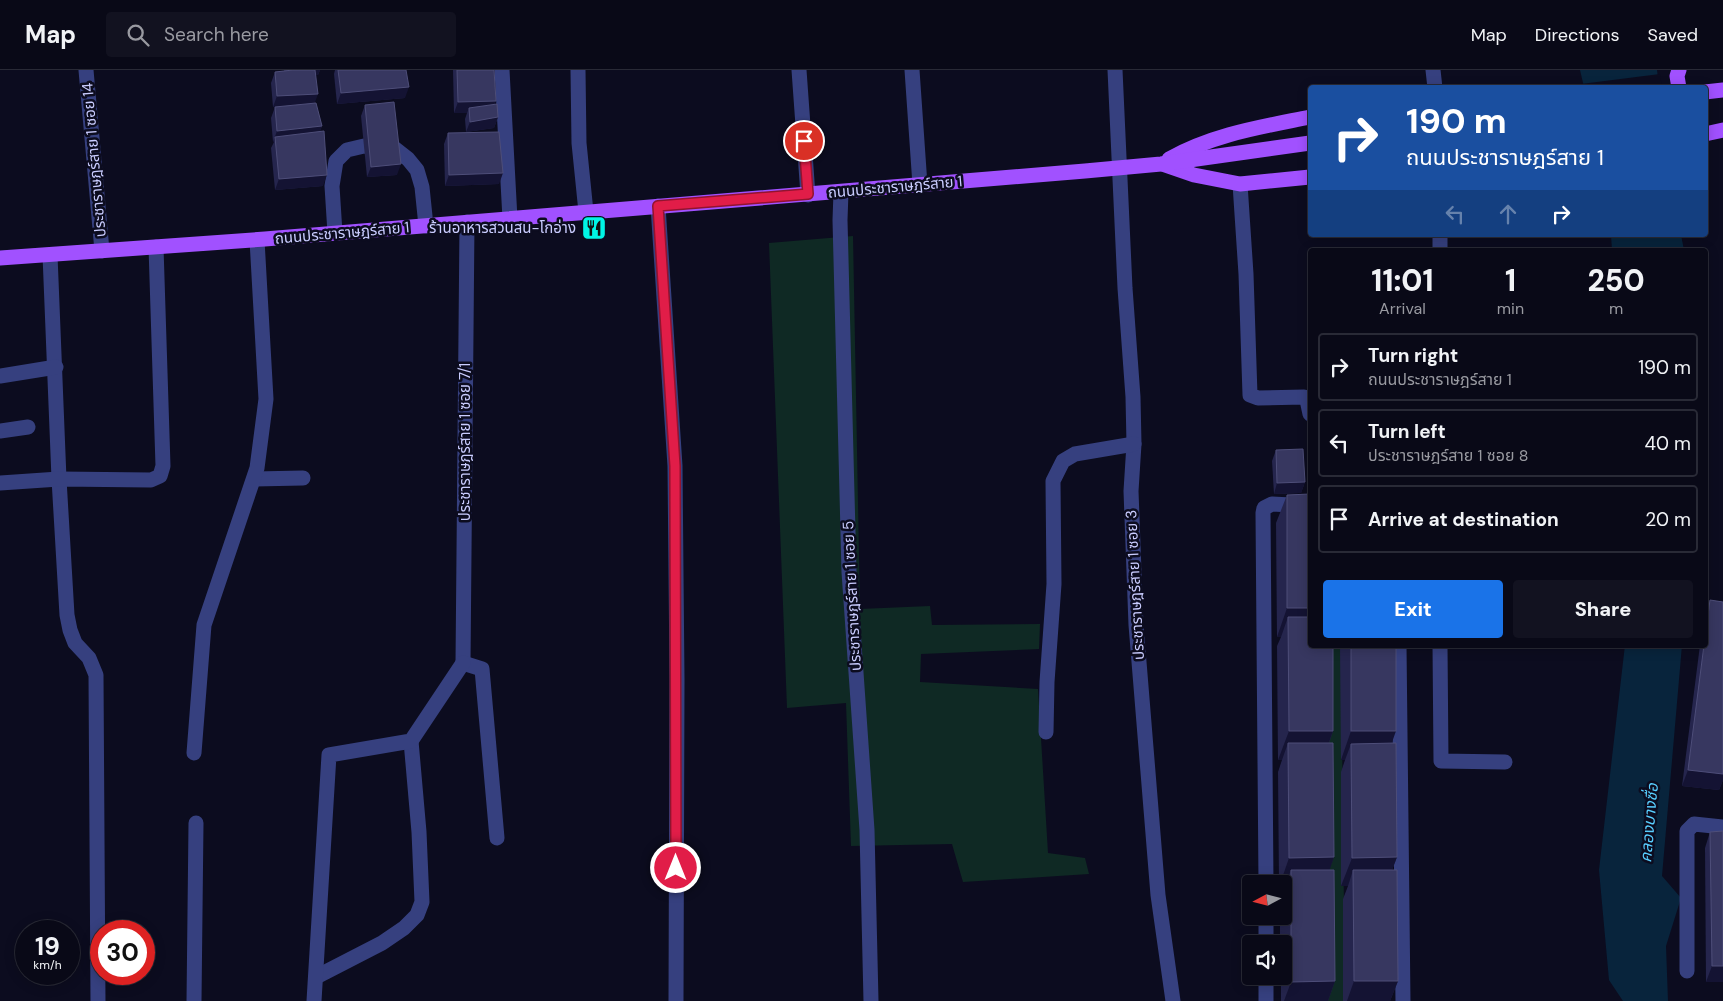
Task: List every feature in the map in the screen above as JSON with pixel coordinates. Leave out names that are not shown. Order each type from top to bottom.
[{"type":"main road","points":[[1678,85],[1677,76],[1679,70]]},
{"type":"main road","points":[[1708,92],[1723,90]]},
{"type":"main road","points":[[1161,164],[1186,150],[1226,134],[1308,117]]},
{"type":"main road","points":[[1708,133],[1723,130]]},
{"type":"main road","name":"ถนนประชาราษฎร์สาย 1","points":[[0,258],[257,240],[1120,168],[1308,143]]},
{"type":"main road","points":[[1161,164],[1194,176],[1240,184],[1308,177]]},
{"type":"street","name":"ประชาราษฎร์สาย 1 ซอย 14","points":[[86,70],[102,251]]},
{"type":"street","points":[[502,70],[510,218]]},
{"type":"street","points":[[578,70],[579,143],[586,212]]},
{"type":"street","points":[[799,70],[808,194]]},
{"type":"street","points":[[912,70],[920,185]]},
{"type":"street","name":"ประชาราษฎร์สาย 1 ซอย 3","points":[[1115,70],[1134,444],[1131,491],[1136,625],[1158,894],[1173,1001]]},
{"type":"street","points":[[1433,70],[1435,85]]},
{"type":"street","points":[[335,232],[332,186],[336,161],[347,150],[364,146],[394,148],[408,159],[417,170],[422,187],[426,226]]},
{"type":"street","points":[[1240,184],[1246,274],[1250,395],[1258,398],[1304,397],[1308,405]]},
{"type":"street","name":"ประชาราษฎร์สาย 1 ซอย 5","points":[[841,192],[840,220],[849,572],[867,830],[871,1001]]},
{"type":"street","points":[[658,206],[675,466],[677,679],[676,1001]]},
{"type":"street","name":"ประชาราษฎร์สาย 1 ซอย 7/1","points":[[463,663],[467,222]]},
{"type":"street","points":[[194,753],[204,625],[254,479],[266,399],[257,240]]},
{"type":"street","points":[[0,482],[59,479],[151,480],[160,476],[163,466],[156,247]]},
{"type":"street","points":[[50,255],[59,479],[70,630],[76,642],[89,658],[96,675],[98,1001]]},
{"type":"street","points":[[0,376],[56,367]]},
{"type":"street","points":[[0,431],[28,427]]},
{"type":"street","points":[[1046,732],[1047,682],[1054,584],[1054,481],[1063,461],[1075,454],[1134,444]]},
{"type":"street","points":[[254,479],[303,478]]},
{"type":"street","points":[[1266,875],[1263,513],[1264,508],[1272,504],[1308,506]]},
{"type":"street","points":[[1399,648],[1403,1001]]},
{"type":"street","points":[[1440,648],[1441,761],[1506,762]]},
{"type":"street","points":[[316,977],[382,943],[404,928],[416,915],[422,902],[419,832],[411,741],[463,663],[482,669],[497,838]]},
{"type":"street","points":[[314,1001],[330,755],[411,741]]},
{"type":"street","points":[[194,1001],[196,823]]},
{"type":"street","points":[[1687,971],[1687,831],[1694,824],[1723,827]]},
{"type":"street","points":[[1266,985],[1266,1001]]},
{"type":"green space","points":[[853,236],[860,609],[930,606],[932,625],[1040,624],[1039,649],[921,654],[920,682],[1038,689],[1048,853],[1085,858],[1089,874],[963,882],[952,844],[851,846],[846,703],[787,708],[769,243]]},
{"type":"green space","points":[[1319,648],[1341,648],[1345,1001],[1323,1001]]},
{"type":"water","points":[[1580,70],[1657,70],[1659,85],[1584,85]]},
{"type":"water","points":[[1611,237],[1681,237],[1684,248],[1612,248]]},
{"type":"water","name":"คลองบางซื่อ","points":[[1625,648],[1682,648],[1662,876],[1681,898],[1666,946],[1668,1001],[1623,1001],[1609,980],[1599,870]]},
{"type":"pier","points":[[1660,74],[1662,85],[1581,85]]},
{"type":"building","points":[[315,70],[318,94],[277,96],[275,72]]},
{"type":"building","points":[[338,70],[406,70],[409,87],[341,93]]},
{"type":"building","points":[[457,70],[494,70],[496,101],[458,102]]},
{"type":"building","points":[[394,102],[401,164],[371,167],[365,105]]},
{"type":"building","points":[[316,103],[322,126],[277,131],[275,107]]},
{"type":"building","points":[[497,104],[498,117],[470,122],[469,108]]},
{"type":"building","points":[[324,131],[327,175],[279,179],[275,137]]},
{"type":"building","points":[[499,132],[503,173],[449,175],[448,133]]},
{"type":"building","points":[[1303,449],[1305,482],[1277,483],[1276,450]]},
{"type":"building","points":[[1308,494],[1308,608],[1287,608],[1287,495]]},
{"type":"building","points":[[1710,600],[1723,602],[1723,774],[1688,770],[1704,648],[1708,648]]},
{"type":"building","points":[[1288,617],[1308,617],[1308,648],[1333,648],[1333,731],[1289,731]]},
{"type":"building","points":[[1351,648],[1396,648],[1396,731],[1351,731]]},
{"type":"building","points":[[1288,743],[1333,743],[1334,857],[1289,858]]},
{"type":"building","points":[[1396,743],[1397,857],[1352,858],[1351,744]]},
{"type":"building","points":[[1723,831],[1723,966],[1712,966],[1710,832]]},
{"type":"building","points":[[1291,870],[1334,870],[1335,981],[1292,982]]},
{"type":"building","points":[[1353,870],[1397,870],[1398,981],[1354,981]]},
{"type":"place","name":"ร้านอาหารสวนสน-โกอ่าง","points":[[594,228]]},
{"type":"route","points":[[676,868],[675,466],[658,206],[808,194],[804,141]]}]
